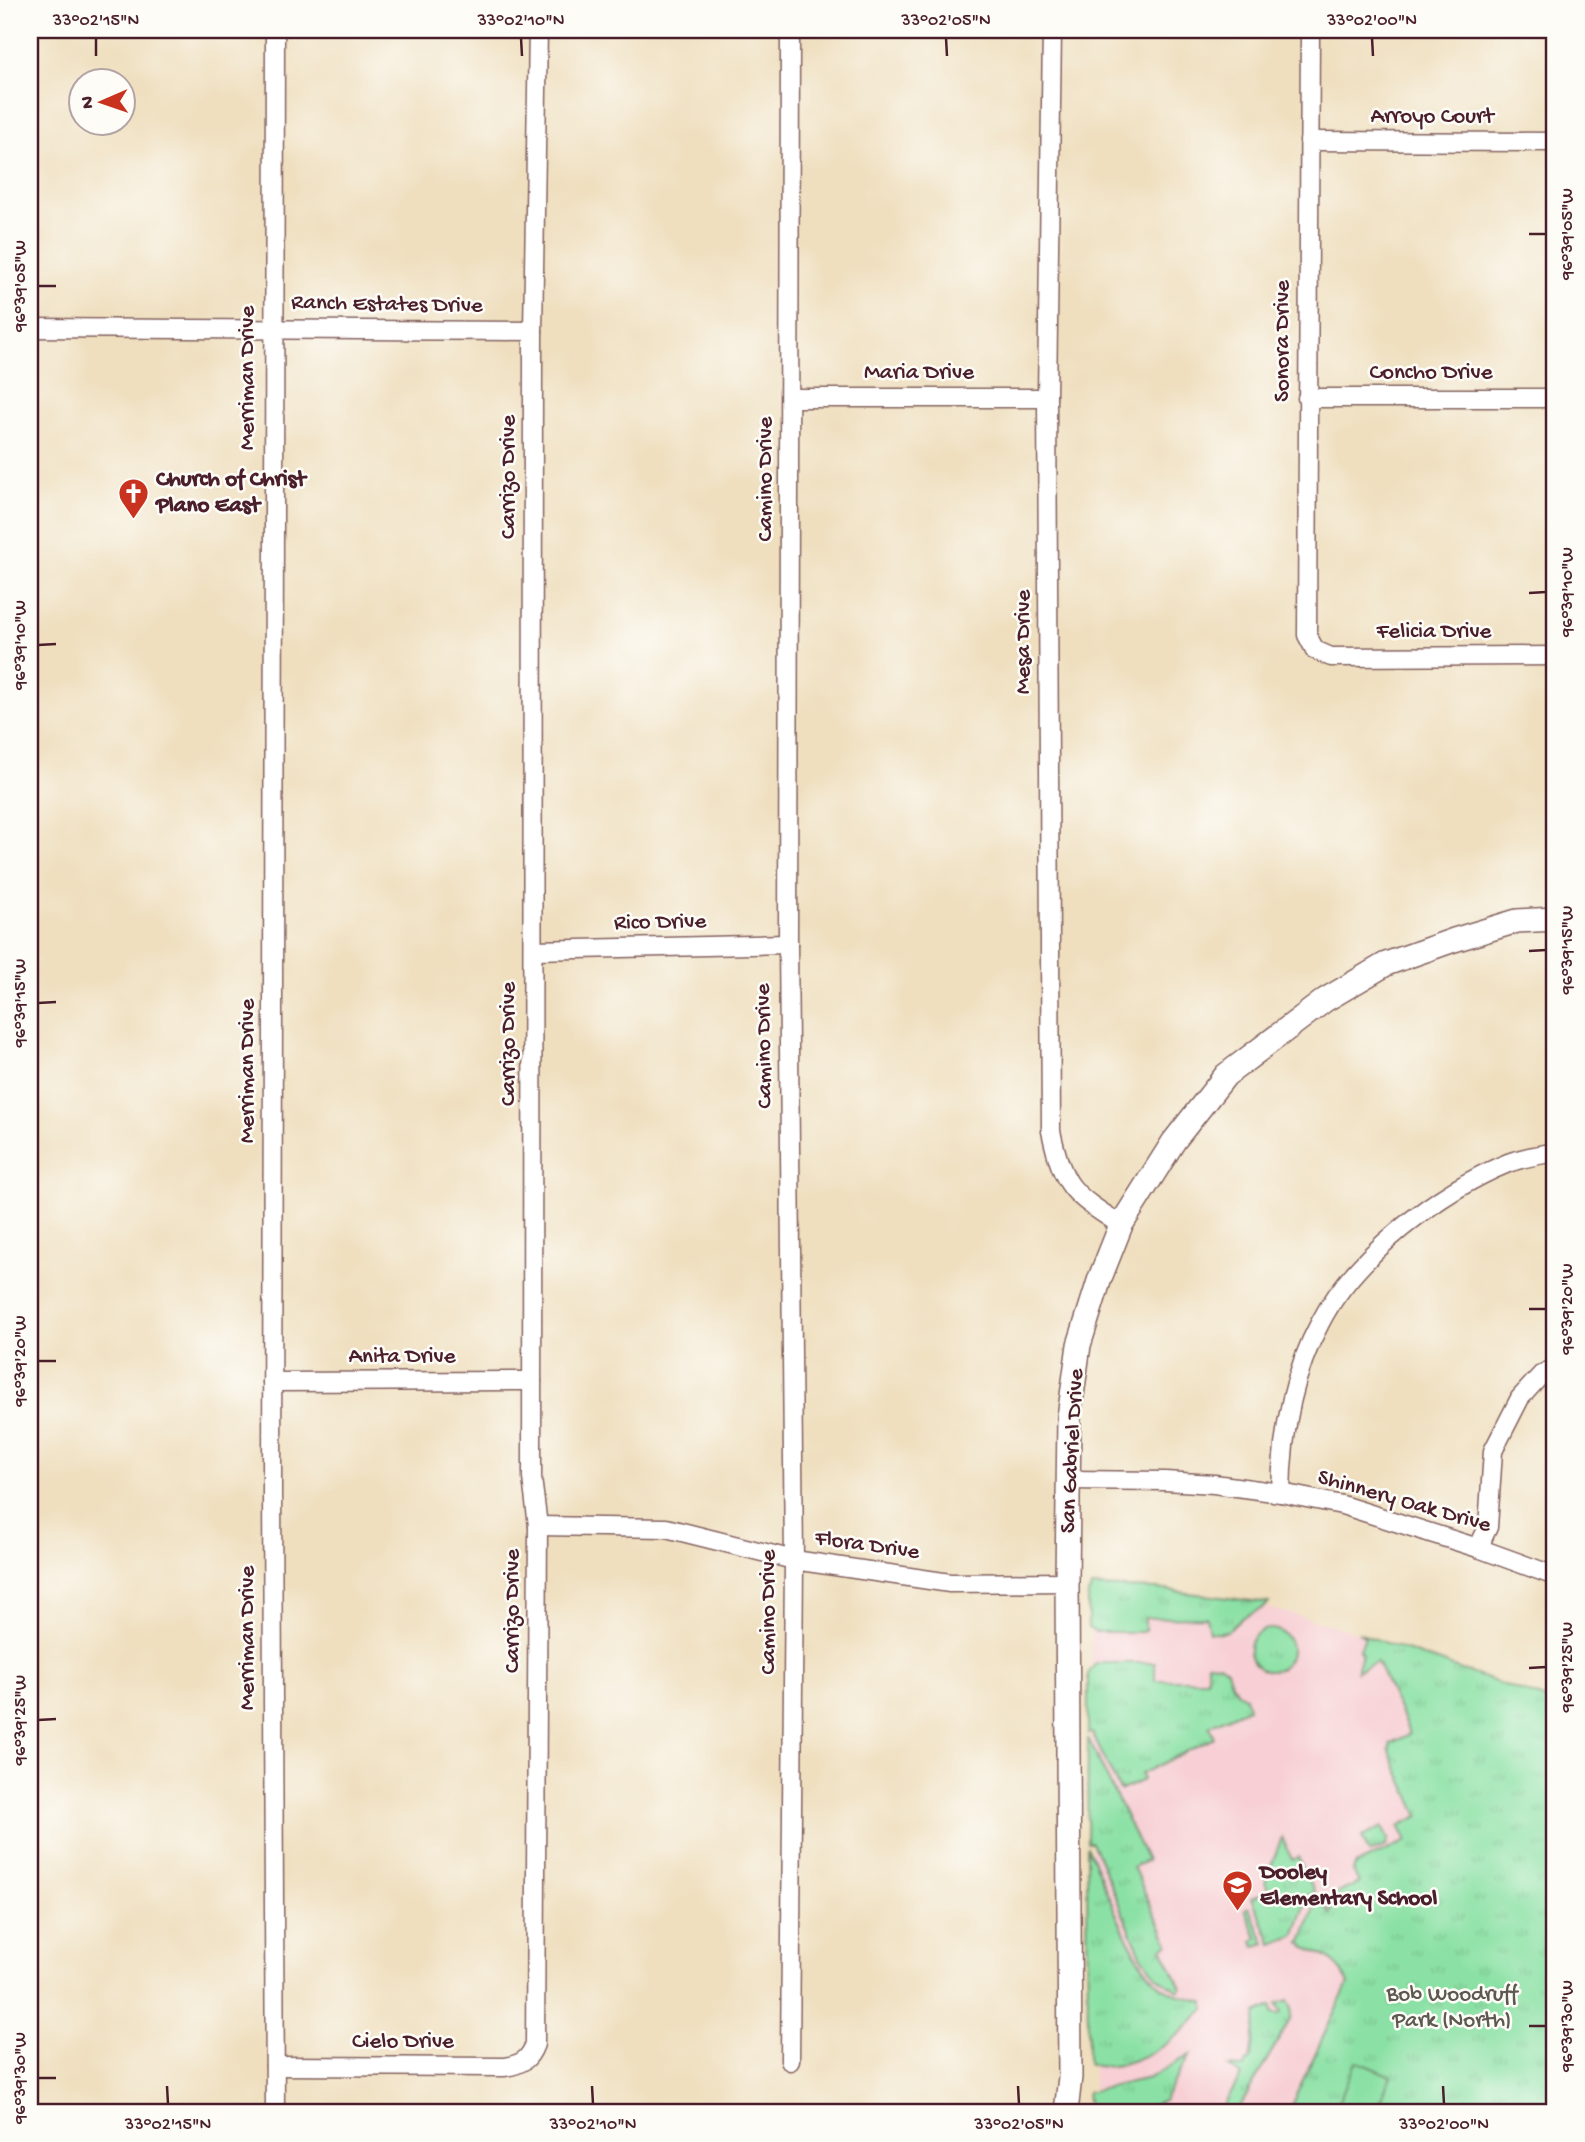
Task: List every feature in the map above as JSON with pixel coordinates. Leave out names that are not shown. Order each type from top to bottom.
[{"type":"street","name":"Merriman Drive","points":[[275,30],[272,1382],[275,2112]]},
{"type":"street","name":"Carrizo Drive","points":[[530,2058],[537,2028],[538,1526],[533,1493],[532,1381],[533,331],[538,30]]},
{"type":"street","name":"Camino Drive","points":[[790,30],[788,944],[794,1560],[790,2062]]},
{"type":"street","name":"Mesa Drive","points":[[1052,30],[1047,398],[1051,1131],[1059,1166],[1071,1188],[1092,1207],[1121,1225]]},
{"type":"street","name":"Sonora Drive","points":[[1310,30],[1307,635],[1315,650]]},
{"type":"street","name":"Arroyo Court","points":[[1309,141],[1555,142]]},
{"type":"street","name":"Ranch Estates Drive","points":[[30,328],[533,331]]},
{"type":"street","name":"Maria Drive","points":[[791,398],[1047,398]]},
{"type":"street","name":"Concho Drive","points":[[1307,398],[1555,398]]},
{"type":"street","name":"Felicia Drive","points":[[1315,650],[1331,657],[1555,656]]},
{"type":"street","name":"San Gabriel Drive","points":[[1066,2112],[1069,2077],[1069,1417],[1079,1345],[1100,1278],[1121,1225],[1174,1140],[1226,1075],[1325,1000],[1386,964],[1420,951],[1517,921],[1555,919]]},
{"type":"street","name":"Rico Drive","points":[[534,950],[788,944]]},
{"type":"street","points":[[1281,1493],[1281,1458],[1300,1369],[1320,1322],[1345,1283],[1382,1245],[1419,1213],[1510,1162],[1555,1152]]},
{"type":"street","points":[[1478,1548],[1488,1527],[1493,1451],[1520,1398],[1542,1374],[1555,1368]]},
{"type":"street","name":"Anita Drive","points":[[272,1382],[532,1381]]},
{"type":"street","name":"Shinnery Oak Drive","points":[[1069,1480],[1165,1481],[1281,1493],[1342,1505],[1478,1548],[1555,1576]]},
{"type":"street","name":"Flora Drive","points":[[538,1526],[620,1525],[666,1528],[794,1560],[950,1583],[1067,1582]]},
{"type":"street","name":"Cielo Drive","points":[[275,2066],[505,2067],[530,2058]]},
{"type":"shaded area","name":"Dooley Elementary School","points":[[1091,1591],[1246,1602],[1350,1630],[1474,1673],[1421,1828],[1288,2112],[1090,2112],[1093,2100]]},
{"type":"green space","points":[[1092,1587],[1156,1589],[1269,1603],[1222,1632],[1209,1632],[1206,1617],[1145,1618],[1145,1630],[1142,1632],[1095,1632],[1088,1628],[1088,1594]]},
{"type":"green space","points":[[1270,1629],[1285,1635],[1291,1650],[1285,1665],[1270,1671],[1255,1665],[1249,1650],[1255,1635]]},
{"type":"green space","name":"Bob Woodruff Park (North)","points":[[1358,1633],[1555,1703],[1555,2112],[1288,2112],[1348,1984],[1334,1962],[1300,1943],[1317,1902],[1322,1900],[1330,1914],[1332,1911],[1325,1899],[1359,1883],[1353,1871],[1355,1865],[1407,1841],[1399,1826],[1419,1816],[1389,1751],[1391,1743],[1410,1734],[1377,1662],[1357,1671],[1362,1653],[1359,1651],[1365,1637]]},
{"type":"green space","points":[[1096,1663],[1155,1663],[1155,1680],[1207,1680],[1207,1663],[1219,1664],[1227,1670],[1238,1693],[1245,1697],[1248,1708],[1209,1726],[1214,1738],[1141,1774],[1143,1780],[1120,1791],[1092,1733],[1088,1734],[1088,1674]]},
{"type":"green space","points":[[1088,1738],[1147,1861],[1133,1867],[1169,1944],[1162,1948],[1181,1988],[1179,1991],[1157,1977],[1141,1955],[1092,1842],[1087,1842]]},
{"type":"green space","points":[[1382,1827],[1388,1839],[1386,1846],[1369,1853],[1362,1837]]},
{"type":"green space","points":[[1282,1837],[1292,1860],[1298,1857],[1315,1893],[1309,1895],[1294,1936],[1272,1944],[1252,1898],[1269,1891],[1265,1882]]},
{"type":"green space","points":[[1087,1846],[1120,1923],[1152,1977],[1169,1991],[1205,2002],[1205,2009],[1165,2045],[1132,2061],[1108,2066],[1088,2063]]},
{"type":"green space","points":[[1249,1907],[1265,1943],[1255,1946],[1253,1941],[1257,1938],[1245,1909]]},
{"type":"green space","points":[[1288,2000],[1292,2009],[1291,2018],[1237,2112],[1220,2112],[1241,2076],[1229,2067],[1244,2068],[1246,2061],[1250,2061],[1257,2013],[1272,2006],[1273,2014],[1280,2015],[1282,2012],[1277,2004]]},
{"type":"green space","points":[[1190,2055],[1163,2101],[1137,2112],[1089,2112],[1087,2092],[1149,2078]]},
{"type":"green space","points":[[1356,2061],[1391,2076],[1375,2112],[1334,2112]]},
{"type":"place","name":"Church of Christ Plano East","points":[[133,520]]},
{"type":"place","name":"Dooley Elementary School","points":[[1237,1913]]}]
